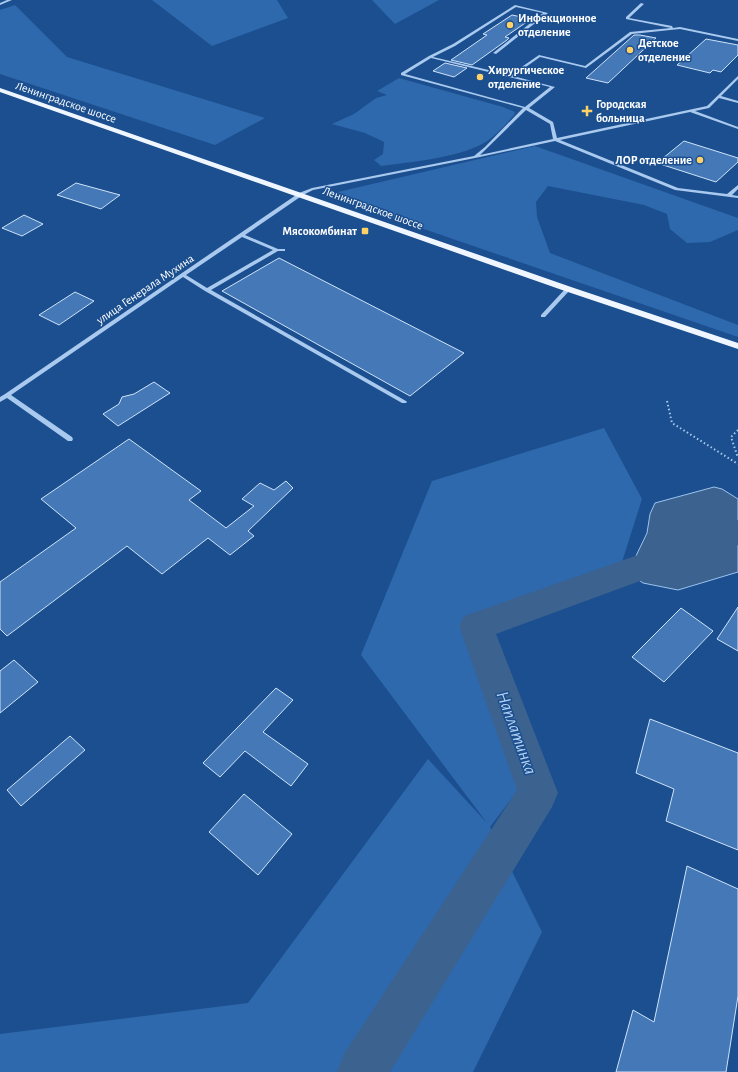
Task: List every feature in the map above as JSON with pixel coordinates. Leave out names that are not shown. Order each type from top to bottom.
[{"type":"main road","name":"Ленинградское шоссе","points":[[0,90],[301,194],[568,289],[738,346]]},
{"type":"street","points":[[0,4],[10,0]]},
{"type":"street","points":[[642,4],[627,18],[738,40]]},
{"type":"street","points":[[496,53],[546,13],[515,6],[454,45],[430,57],[402,74],[526,108],[552,123],[555,140],[618,164],[677,190],[738,197]]},
{"type":"street","points":[[511,76],[539,56],[586,67],[631,33],[680,28]]},
{"type":"street","points":[[430,57],[553,87],[526,108],[475,157]]},
{"type":"street","name":"улица Генерала Мухина","points":[[0,400],[301,194],[312,189],[475,157],[708,107],[738,76]]},
{"type":"street","points":[[416,82],[420,79]]},
{"type":"street","points":[[719,97],[738,102]]},
{"type":"street","points":[[690,111],[738,128]]},
{"type":"street","points":[[728,196],[738,186]]},
{"type":"street","points":[[728,196],[738,194]]},
{"type":"street","points":[[207,290],[280,250],[242,235]]},
{"type":"street","points":[[183,275],[404,402]]},
{"type":"street","points":[[543,316],[568,289]]},
{"type":"street","points":[[7,395],[70,439]]},
{"type":"path","points":[[667,401],[672,423],[738,464]]},
{"type":"path","points":[[738,430],[732,437],[738,458]]},
{"type":"shaded area","points":[[152,0],[277,0],[288,18],[212,46]]},
{"type":"shaded area","points":[[372,0],[439,0],[395,24]]},
{"type":"shaded area","points":[[15,5],[67,57],[265,118],[215,145],[0,74],[0,10]]},
{"type":"shaded area","points":[[399,78],[503,107],[515,112],[514,115],[495,135],[482,144],[471,149],[433,159],[381,166],[374,160],[383,154],[384,142],[365,133],[332,124],[354,114],[376,98],[387,95],[377,91]]},
{"type":"shaded area","points":[[535,146],[738,218],[738,230],[710,242],[687,243],[670,229],[667,214],[644,205],[548,186],[536,202],[537,217],[550,253],[738,325],[738,337],[325,195]]},
{"type":"shaded area","points":[[604,428],[642,499],[622,562],[469,615],[519,789],[490,827],[542,932],[473,1072],[0,1072],[0,1034],[248,1003],[428,759],[487,823],[361,655],[432,481]]},
{"type":"shaded area","points":[[714,487],[722,489],[738,499],[738,572],[678,590],[643,583],[636,578],[633,571],[635,558],[647,533],[650,514],[655,503]]},
{"type":"building","name":"Инфекционное отделение","points":[[512,15],[531,19],[505,37],[509,38],[507,40],[472,65],[451,60],[487,35],[483,34]]},
{"type":"building","name":"Детское отделение","points":[[634,35],[656,38],[608,83],[586,78]]},
{"type":"building","points":[[706,39],[738,45],[738,55],[721,72],[713,70],[710,73],[677,65]]},
{"type":"building","points":[[445,63],[467,68],[454,77],[433,71]]},
{"type":"building","name":"ЛОР отделение","points":[[684,141],[738,158],[738,162],[716,182],[657,163]]},
{"type":"building","points":[[76,183],[120,195],[101,209],[57,195]]},
{"type":"building","points":[[24,215],[43,224],[22,236],[2,228]]},
{"type":"building","points":[[279,258],[464,353],[410,396],[222,291]]},
{"type":"building","points":[[75,292],[94,301],[59,325],[39,315]]},
{"type":"building","points":[[154,382],[170,393],[118,426],[103,414],[119,404],[122,397],[134,394]]},
{"type":"building","points":[[129,439],[201,491],[189,500],[226,528],[254,506],[242,499],[260,483],[274,490],[286,481],[293,488],[248,531],[254,536],[230,555],[208,538],[162,574],[127,546],[7,636],[0,629],[0,582],[76,528],[41,499]]},
{"type":"building","points":[[738,607],[738,651],[717,639]]},
{"type":"building","points":[[681,608],[713,631],[664,682],[632,657]]},
{"type":"building","points":[[14,660],[38,682],[0,713],[0,671]]},
{"type":"building","points":[[276,688],[293,700],[263,732],[308,764],[291,786],[245,751],[220,777],[203,763]]},
{"type":"building","points":[[650,719],[738,753],[738,850],[666,821],[674,789],[636,773]]},
{"type":"building","points":[[70,736],[85,750],[21,806],[7,790]]},
{"type":"building","points":[[244,794],[292,834],[258,875],[209,832]]},
{"type":"building","points":[[687,866],[738,889],[738,996],[726,1072],[616,1072],[633,1010],[654,1022]]},
{"type":"waterway","name":"Наплатинка","points":[[362,1072],[538,793],[476,626],[738,532]]},
{"type":"place","name":"Инфекционное отделение","points":[[510,25]]},
{"type":"place","name":"Детское отделение","points":[[630,50]]},
{"type":"place","name":"Хирургическое отделение","points":[[480,77]]},
{"type":"place","name":"Городская больница","points":[[587,111]]},
{"type":"place","name":"ЛОР отделение","points":[[700,160]]},
{"type":"place","name":"Мясокомбинат","points":[[365,231]]}]
